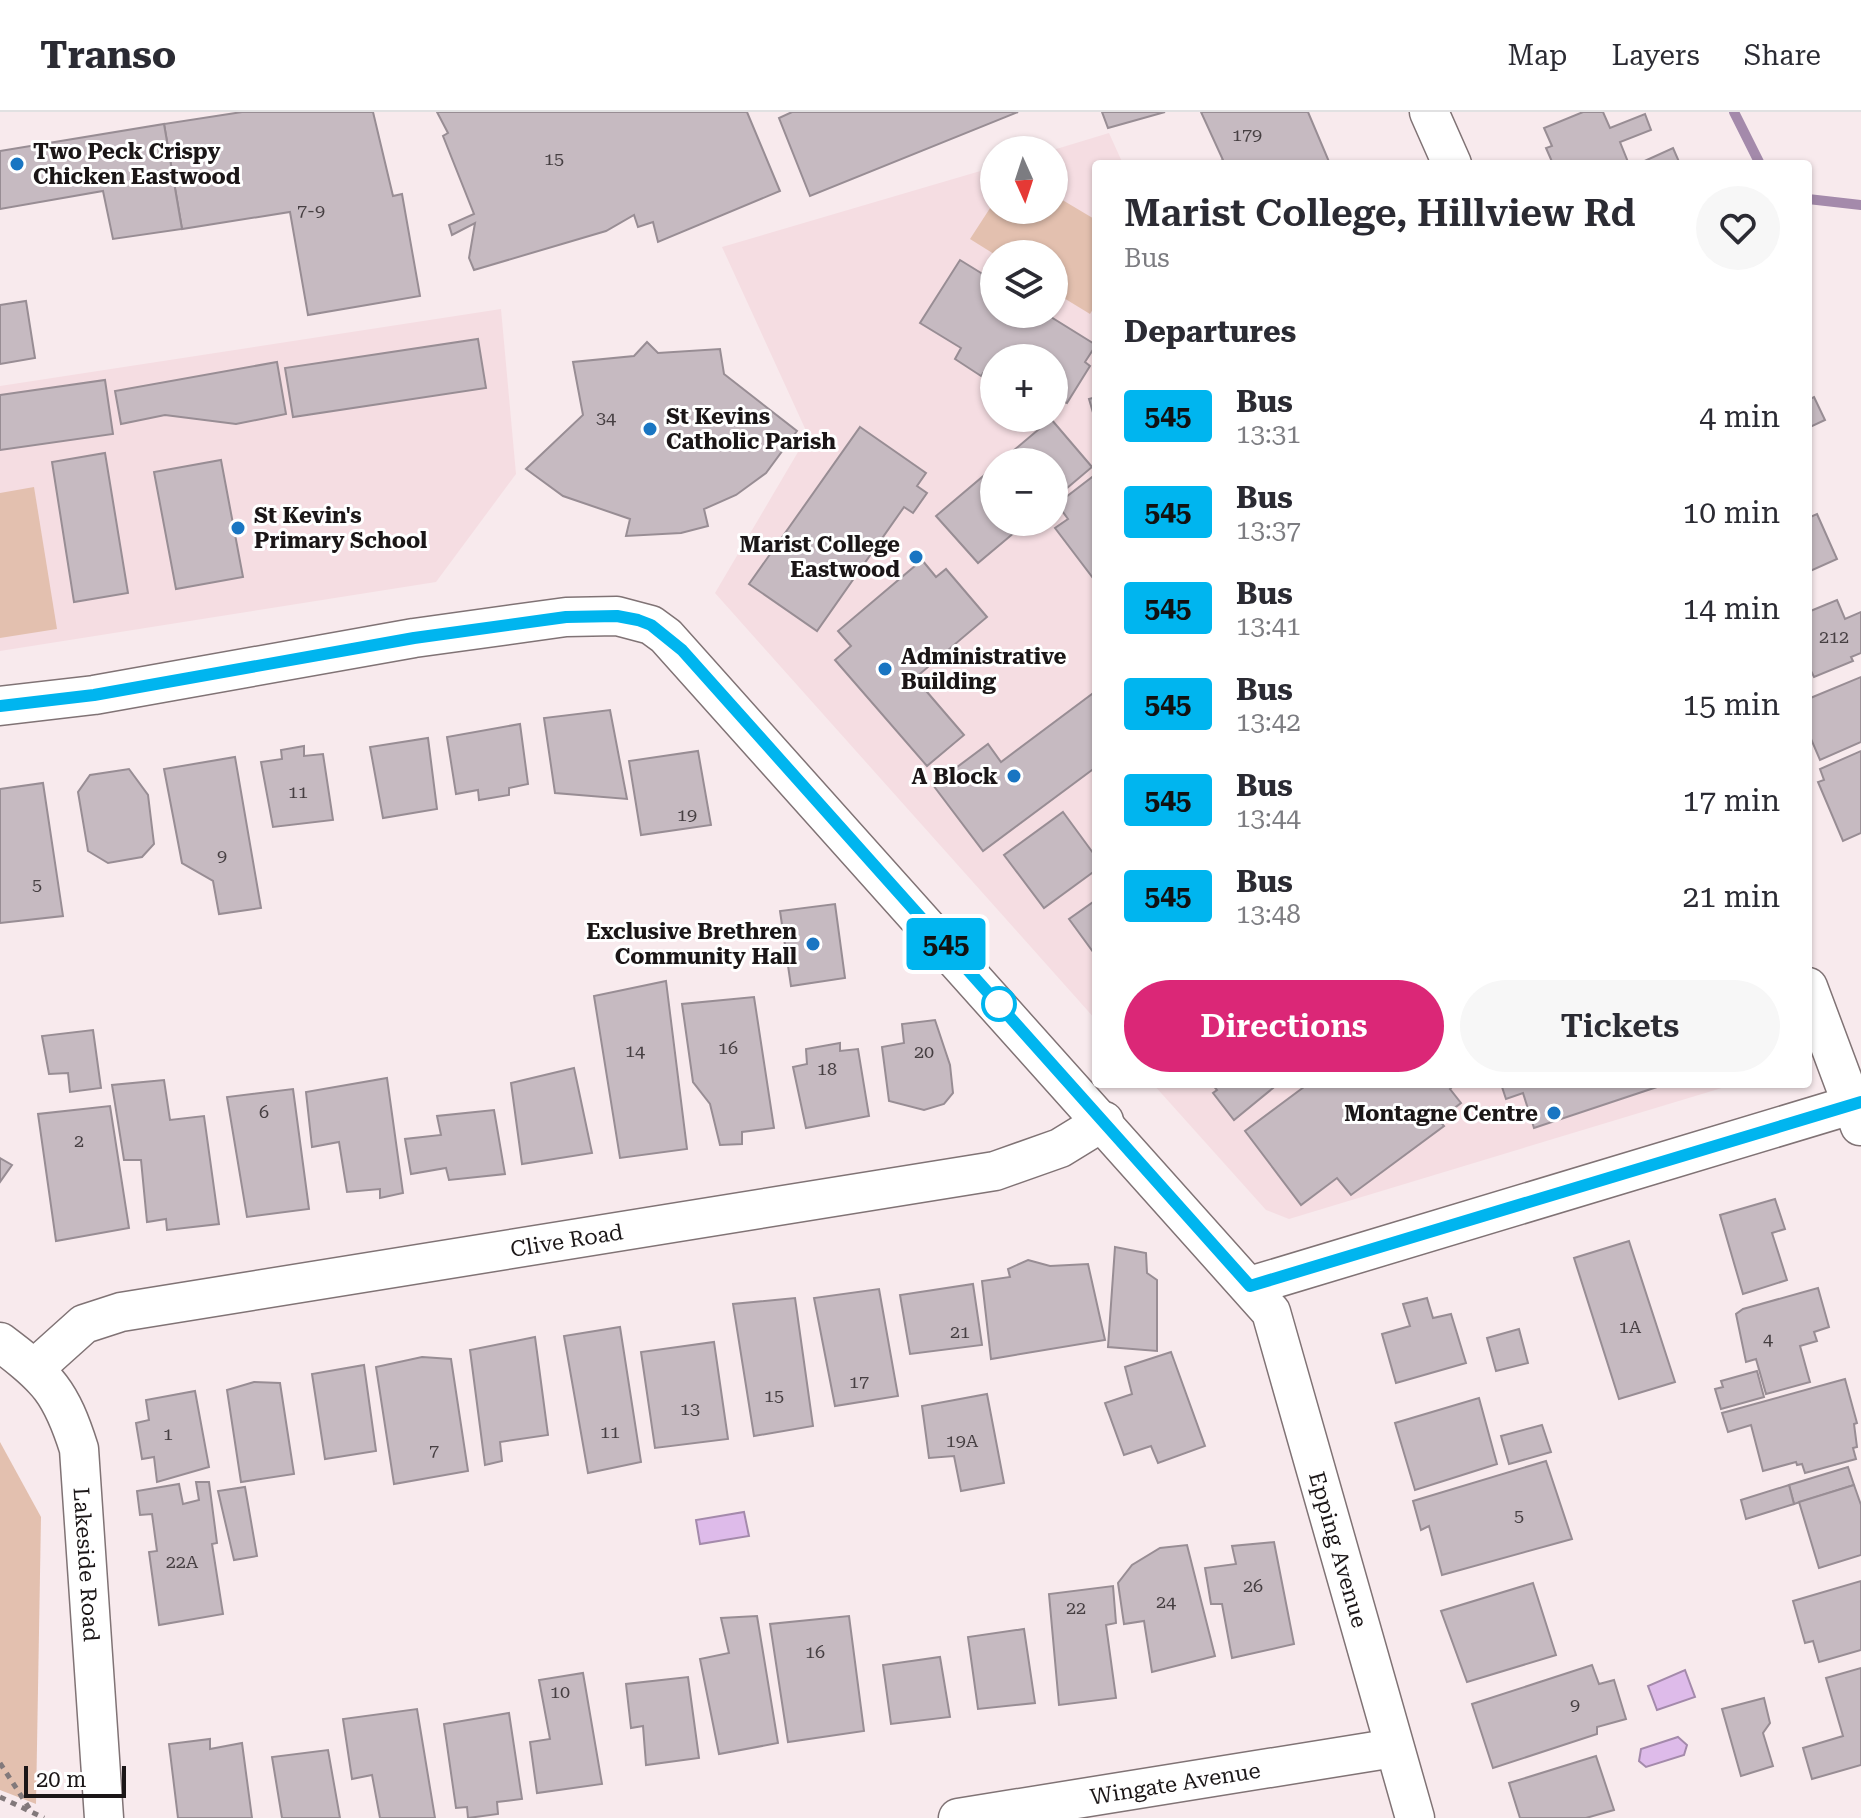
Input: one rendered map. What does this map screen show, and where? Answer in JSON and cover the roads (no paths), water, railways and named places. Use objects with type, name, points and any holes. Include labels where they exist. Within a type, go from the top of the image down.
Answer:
[{"type":"street","points":[[1429,112],[1450,160]]},
{"type":"street","name":"Epping Avenue","points":[[0,706],[94,695],[414,638],[550,619],[596,615],[638,620],[651,625],[682,650],[1271,1312],[1309,1436],[1415,1818]]},
{"type":"street","points":[[1250,1286],[1858,1111],[1812,997]]},
{"type":"street","name":"Clive Road","points":[[35,1368],[84,1324],[121,1312],[995,1171],[1030,1162],[1104,1121]]},
{"type":"street","name":"Lakeside Road","points":[[0,1342],[35,1368],[65,1406],[79,1449],[104,1818]]},
{"type":"street","name":"Wingate Avenue","points":[[958,1818],[1394,1748]]},
{"type":"waterway","points":[[1734,112],[1758,160]]},
{"type":"waterway","points":[[1812,199],[1861,205]]},
{"type":"place","name":"Two Peck Crispy Chicken Eastwood","points":[[17,164]]},
{"type":"place","name":"St Kevins Catholic Parish","points":[[650,429]]},
{"type":"place","name":"St Kevin's Primary School","points":[[238,528]]},
{"type":"place","name":"Marist College Eastwood","points":[[916,557]]},
{"type":"place","name":"Administrative Building","points":[[885,669]]},
{"type":"place","name":"A Block","points":[[1014,776]]},
{"type":"place","name":"Exclusive Brethren Community Hall","points":[[813,944]]},
{"type":"place","name":"Montagne Centre","points":[[1554,1113]]}]
